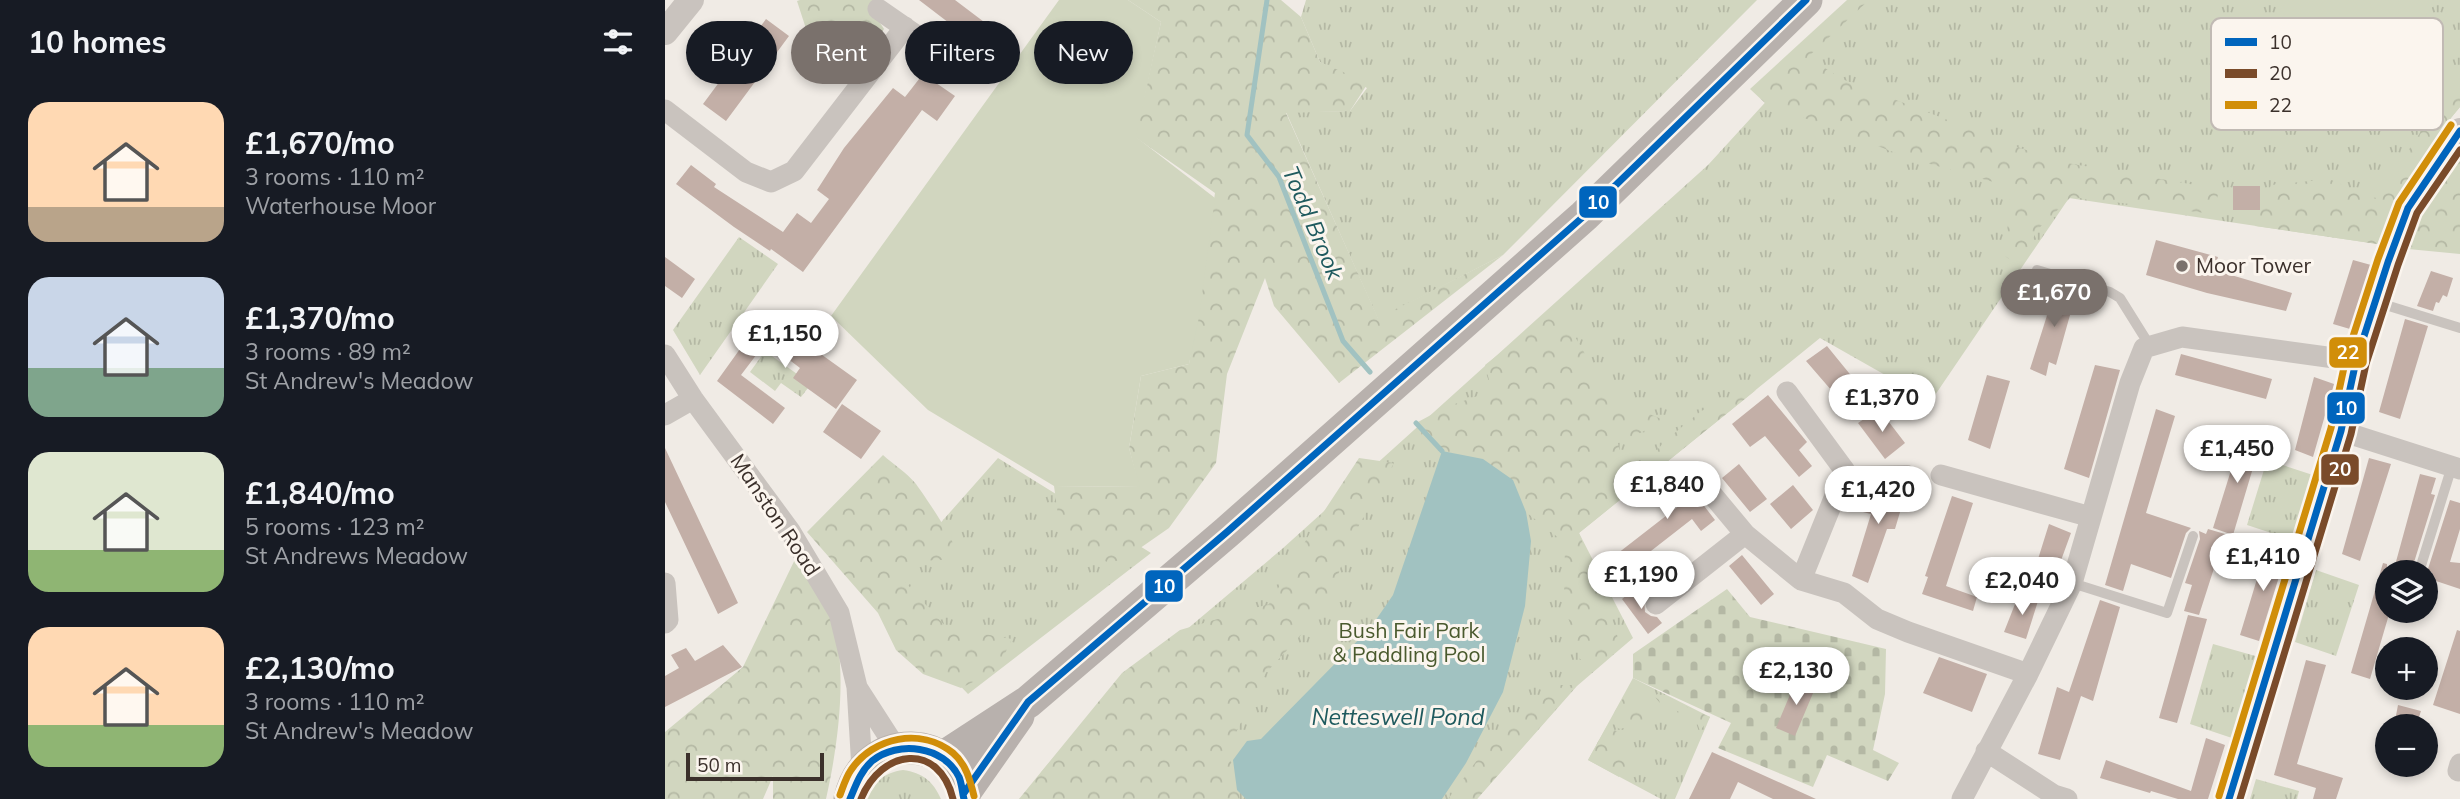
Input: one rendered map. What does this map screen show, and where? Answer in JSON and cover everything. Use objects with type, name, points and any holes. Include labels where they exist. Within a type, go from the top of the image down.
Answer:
[{"type":"main road","points":[[942,758],[1028,702],[1227,533],[1584,216],[1806,0]]},
{"type":"main road","points":[[964,796],[1028,702]]},
{"type":"main road","points":[[856,784],[877,756],[896,748],[912,747],[942,758],[960,780],[964,796]]},
{"type":"street","points":[[665,33],[691,0]]},
{"type":"street","points":[[665,110],[746,172],[771,183],[794,171],[905,27],[878,9]]},
{"type":"street","points":[[2228,799],[2341,431],[2355,361],[2375,302],[2408,208],[2460,131]]},
{"type":"street","points":[[1962,799],[2073,583],[2130,383],[2144,348],[2182,337],[2355,361]]},
{"type":"street","name":"Manston Road","points":[[665,355],[693,399],[790,531],[839,613],[857,687],[856,784]]},
{"type":"street","points":[[1787,391],[1845,471],[1801,580]]},
{"type":"street","points":[[665,415],[693,399]]},
{"type":"street","points":[[2341,431],[2456,467]]},
{"type":"street","points":[[1695,474],[1745,534],[1801,580],[1844,593],[1878,619],[1908,632],[2028,674]]},
{"type":"street","points":[[1941,475],[2091,517]]},
{"type":"street","points":[[1656,604],[1745,534]]},
{"type":"street","points":[[665,583],[669,620],[665,624]]},
{"type":"street","name":"Manston Road","points":[[857,687],[896,748]]},
{"type":"street","points":[[1986,751],[2054,795],[2067,799]]},
{"type":"lane","points":[[2037,270],[2110,292],[2120,298],[2150,346]]},
{"type":"lane","points":[[2375,302],[2460,328]]},
{"type":"lane","points":[[2423,560],[2456,467]]},
{"type":"lane","points":[[1845,471],[1907,470]]},
{"type":"lane","points":[[2073,583],[2167,613],[2193,536]]},
{"type":"green space","points":[[876,0],[871,9],[879,21],[803,21],[797,1]]},
{"type":"green space","points":[[1059,0],[1128,0],[1161,22],[1136,137],[1215,198],[1199,317],[1189,364],[1141,376],[1129,448],[1140,487],[1054,486],[928,410],[831,316],[998,84],[1020,84],[1020,54],[1034,35],[1034,84],[1133,84],[1133,21],[1044,21]]},
{"type":"green space","points":[[1128,0],[1281,0],[1301,17],[1320,62],[1368,83],[1350,111],[1286,113],[1378,318],[1503,255],[1339,383],[1274,306],[1265,278],[1227,374],[1216,463],[1169,528],[1123,560],[1107,562],[1079,548],[1058,515],[1054,486],[1139,487],[1129,448],[1141,376],[1189,364],[1215,193],[1135,137],[1161,22]]},
{"type":"green space","points":[[1306,0],[1757,0],[1503,255],[1378,319],[1286,112],[1350,111],[1367,88],[1320,62],[1301,17]]},
{"type":"green space","points":[[1847,0],[1869,0],[1808,57],[1842,79],[2061,162],[2219,189],[2214,214],[2071,197],[2037,230],[2020,267],[2005,256],[2011,187],[1909,158],[1765,103],[1750,89]]},
{"type":"green space","name":"Bush Fair Park & Paddling Pool","points":[[1859,0],[2460,0],[2460,107],[2443,130],[2443,18],[2211,18],[2211,130],[2443,130],[2415,172],[2384,245],[2069,198],[1931,401],[1820,338],[1579,533],[1633,638],[1577,686],[1477,799],[1022,799],[1042,771],[1103,700],[1282,549],[1708,165]]},
{"type":"green space","points":[[2267,0],[2438,0],[2424,18],[2289,18]]},
{"type":"green space","points":[[2460,73],[2460,107],[2443,130],[2443,98]]},
{"type":"green space","points":[[2422,130],[2443,130],[2415,172],[2384,245],[2255,226],[2271,185],[2329,179],[2376,199]]},
{"type":"green space","points":[[2460,152],[2460,254],[2408,249],[2421,210]]},
{"type":"green space","points":[[739,237],[778,264],[700,375],[673,330]]},
{"type":"green space","points":[[1558,307],[1601,388],[1633,407],[1666,421],[1618,443],[1621,457],[1643,466],[1665,441],[1701,411],[1756,390],[1579,533],[1620,643],[1595,669],[1580,659],[1564,603],[1565,543],[1526,512],[1503,474],[1442,451],[1429,449],[1416,423],[1446,407],[1492,391],[1485,365]]},
{"type":"green space","points":[[765,351],[811,384],[801,397],[781,383],[775,391],[750,372]]},
{"type":"green space","points":[[883,455],[916,484],[934,510],[960,559],[918,561],[898,574],[946,627],[1012,639],[997,670],[961,688],[923,674],[896,650],[878,613],[807,532]]},
{"type":"green space","points":[[998,458],[1151,553],[968,694],[854,575],[913,554]]},
{"type":"green space","points":[[1359,458],[1394,463],[1349,543],[1327,607],[1264,675],[1228,749],[1240,799],[1019,799],[1122,673],[1180,630],[1269,604],[1313,528]]},
{"type":"green space","points":[[2267,460],[2319,477],[2299,542],[2247,525]]},
{"type":"green space","points":[[799,551],[830,605],[840,658],[838,730],[826,799],[773,799],[773,776],[763,799],[665,799],[665,732],[743,667]]},
{"type":"green space","points":[[2316,570],[2359,585],[2336,656],[2295,642]]},
{"type":"green space","points":[[1727,589],[1750,617],[1886,649],[1885,694],[1873,750],[1899,763],[1888,781],[1827,755],[1813,787],[1718,748],[1731,723],[1633,678],[1633,654]]},
{"type":"green space","points":[[2213,644],[2259,657],[2235,739],[2190,724]]},
{"type":"green space","points":[[1633,678],[1710,717],[1675,799],[1661,799],[1588,760]]},
{"type":"green space","points":[[1554,685],[1577,685],[1477,799],[1448,799],[1493,739]]},
{"type":"green space","points":[[1630,688],[1643,691],[1649,716],[1619,729],[1612,722],[1615,711]]},
{"type":"green space","points":[[1657,694],[1710,717],[1700,731],[1696,720],[1660,703],[1655,697]]},
{"type":"green space","points":[[1607,726],[1618,732],[1629,761],[1619,777],[1588,760]]},
{"type":"green space","points":[[903,770],[927,779],[941,799],[866,799],[880,779]]},
{"type":"green space","points":[[2256,779],[2299,791],[2297,799],[2250,799]]},
{"type":"water","name":"Netteswell Pond","points":[[1442,451],[1483,459],[1513,480],[1526,512],[1531,541],[1525,606],[1503,692],[1466,763],[1442,799],[1246,799],[1237,790],[1233,760],[1247,741],[1261,739],[1371,627],[1393,595]]},
{"type":"building","points":[[919,0],[955,0],[983,21],[946,21]]},
{"type":"building","points":[[777,27],[789,36],[777,52]]},
{"type":"building","points":[[718,84],[753,84],[726,121],[703,104]]},
{"type":"building","points":[[915,84],[938,84],[955,96],[937,121],[922,110],[803,272],[734,227],[676,184],[691,165],[716,184],[714,187],[783,232],[797,213],[811,223],[829,199],[817,190],[844,148],[893,88],[905,97]]},
{"type":"building","points":[[2233,186],[2260,186],[2260,210],[2233,210]]},
{"type":"building","points":[[2156,240],[2218,257],[2214,270],[2292,293],[2286,311],[2207,293],[2146,275]]},
{"type":"building","points":[[665,257],[695,279],[682,298],[665,286]]},
{"type":"building","points":[[2353,260],[2371,265],[2350,329],[2333,324]]},
{"type":"building","points":[[2431,271],[2453,278],[2447,297],[2443,295],[2439,303],[2436,302],[2433,311],[2417,306]]},
{"type":"building","points":[[2057,284],[2077,290],[2056,365],[2049,362],[2046,376],[2030,369]]},
{"type":"building","points":[[765,314],[857,380],[836,409],[793,378],[800,368],[766,342],[741,375],[785,408],[773,424],[717,381]]},
{"type":"building","points":[[2405,319],[2428,326],[2400,419],[2379,412]]},
{"type":"building","points":[[1827,346],[1862,389],[1845,406],[1806,361]]},
{"type":"building","points":[[2181,354],[2272,379],[2266,399],[2175,375]]},
{"type":"building","points":[[2095,365],[2120,370],[2089,478],[2064,469]]},
{"type":"building","points":[[1987,375],[2010,381],[1990,449],[1968,440]]},
{"type":"building","points":[[2314,377],[2334,384],[2313,457],[2295,450]]},
{"type":"building","points":[[1768,395],[1807,442],[1799,450],[1812,466],[1799,477],[1765,436],[1750,447],[1732,424]]},
{"type":"building","points":[[842,404],[881,431],[861,459],[823,432]]},
{"type":"building","points":[[1879,409],[1905,443],[1885,459],[1858,423]]},
{"type":"building","points":[[2156,409],[2175,416],[2146,513],[2191,528],[2186,533],[2171,578],[2131,564],[2123,591],[2105,585]]},
{"type":"building","points":[[2242,435],[2261,441],[2233,535],[2213,528]]},
{"type":"building","points":[[665,448],[738,603],[718,614],[665,502]]},
{"type":"building","points":[[2369,458],[2391,464],[2360,561],[2342,554]]},
{"type":"building","points":[[1739,464],[1767,499],[1750,512],[1722,478]]},
{"type":"building","points":[[1674,467],[1715,520],[1701,531],[1692,519],[1624,572],[1613,557],[1680,505],[1660,478]]},
{"type":"building","points":[[2420,474],[2436,478],[2431,494],[2435,495],[2415,560],[2396,560]]},
{"type":"building","points":[[1878,480],[1906,492],[1895,529],[1887,529],[1868,583],[1852,576],[1871,514],[1863,512],[1867,493],[1874,495]]},
{"type":"building","points":[[1793,485],[1813,510],[1791,529],[1770,504]]},
{"type":"building","points":[[1952,496],[1973,503],[1946,586],[1977,597],[1973,611],[1922,594],[1928,577],[1925,576]]},
{"type":"building","points":[[2450,500],[2460,503],[2460,529],[2450,562],[2460,563],[2460,589],[2438,582],[2438,560],[2431,560]]},
{"type":"building","points":[[2049,524],[2071,533],[2048,596],[2028,591]]},
{"type":"building","points":[[2208,529],[2225,534],[2199,615],[2184,611],[2192,585],[2185,583],[2200,539],[2199,531],[2206,534]]},
{"type":"building","points":[[2267,546],[2287,551],[2259,641],[2240,635]]},
{"type":"building","points":[[1742,555],[1774,594],[1761,605],[1729,566]]},
{"type":"building","points":[[1636,588],[1644,599],[1645,612],[1657,617],[1662,623],[1648,634],[1622,599]]},
{"type":"building","points":[[2375,590],[2375,623],[2386,623],[2382,637],[2375,637],[2375,662],[2370,679],[2351,673]]},
{"type":"building","points":[[2019,594],[2038,601],[2026,639],[2004,632]]},
{"type":"building","points":[[2100,600],[2120,607],[2093,701],[2081,696],[2060,760],[2038,754],[2057,687],[2069,692]]},
{"type":"building","points":[[2188,615],[2207,619],[2177,723],[2159,718]]},
{"type":"building","points":[[2457,630],[2460,631],[2460,714],[2433,705],[2435,700],[2438,700],[2438,689]]},
{"type":"building","points":[[723,645],[742,667],[665,707],[665,676],[679,668],[671,655],[686,648],[695,661]]},
{"type":"building","points":[[1939,657],[1987,674],[1972,712],[1923,693]]},
{"type":"building","points":[[2306,660],[2326,665],[2297,764],[2343,778],[2336,799],[2313,799],[2316,788],[2274,775]]},
{"type":"building","points":[[1797,678],[1816,686],[1795,736],[1776,728]]},
{"type":"building","points":[[2398,705],[2421,711],[2420,714],[2396,714]]},
{"type":"building","points":[[2206,738],[2225,745],[2208,799],[2178,799],[2100,778],[2106,760],[2191,791]]},
{"type":"building","points":[[1712,752],[1816,799],[1773,799],[1738,782],[1730,799],[1689,799]]},
{"type":"waterway","name":"Todd Brook","points":[[1267,0],[1247,135],[1279,177],[1343,341],[1370,372]]},
{"type":"waterway","name":"Todd Brook","points":[[1416,423],[1442,451]]},
{"type":"transit line","name":"10","points":[[964,793],[1028,702],[1227,532],[1584,216],[1806,0]]},
{"type":"transit line","name":"22","points":[[2219,796],[2331,428],[2346,358],[2378,259],[2399,203],[2451,125]]},
{"type":"transit line","name":"10","points":[[2229,799],[2341,431],[2356,361],[2388,262],[2408,208],[2460,131]]},
{"type":"transit line","name":"20","points":[[2240,799],[2351,434],[2366,364],[2398,265],[2417,213],[2460,150]]},
{"type":"transit line","name":"22","points":[[840,795],[846,779],[860,759],[885,743],[912,738],[927,740],[953,753],[964,767],[974,796]]},
{"type":"transit line","name":"10","points":[[850,799],[861,774],[872,761],[894,750],[907,749],[920,750],[943,758],[959,777],[964,799]]},
{"type":"transit line","name":"20","points":[[861,799],[870,782],[882,770],[909,758],[923,760],[936,768],[946,780],[953,799]]},
{"type":"place","name":"Moor Tower","points":[[2182,266]]}]
